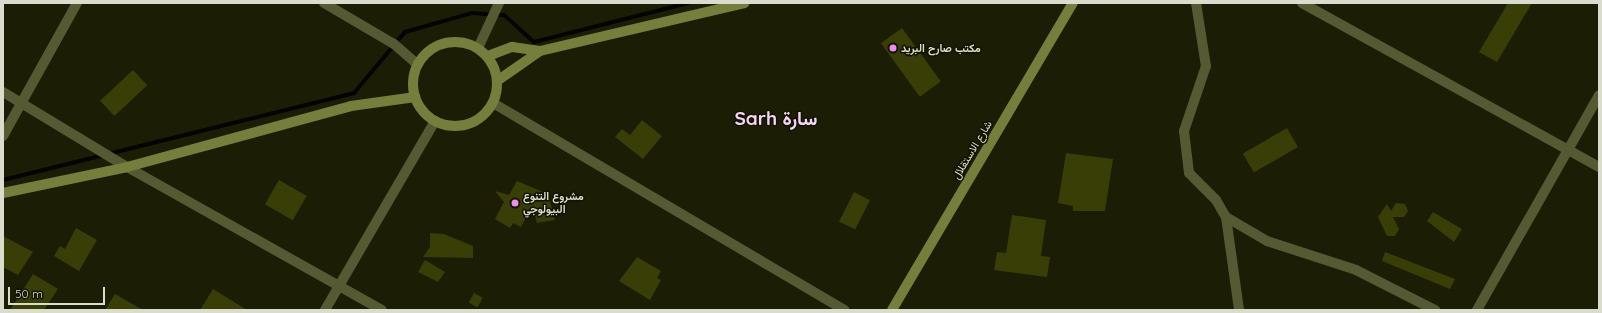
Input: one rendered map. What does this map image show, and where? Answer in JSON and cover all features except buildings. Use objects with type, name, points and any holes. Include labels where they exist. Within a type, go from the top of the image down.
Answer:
[{"type":"street","points":[[3,136],[77,3]]},
{"type":"street","points":[[324,3],[394,44],[417,64]]},
{"type":"street","points":[[478,48],[499,3]]},
{"type":"street","points":[[488,56],[512,47],[540,51],[744,3]]},
{"type":"street","name":"شارع الاستقلال","points":[[892,310],[1073,3]]},
{"type":"street","points":[[1196,3],[1206,66],[1184,132],[1189,173],[1216,200],[1226,217],[1239,310]]},
{"type":"street","points":[[1302,3],[1569,149],[1599,167]]},
{"type":"street","points":[[452,41],[478,48],[488,56],[497,81],[493,103],[474,121],[448,125],[435,121],[414,97],[413,75],[417,64],[438,45],[452,41]]},
{"type":"street","points":[[497,81],[540,51]]},
{"type":"street","points":[[3,92],[22,102],[127,167],[341,284],[382,310]]},
{"type":"street","points":[[1477,310],[1599,95]]},
{"type":"street","points":[[3,193],[127,167],[351,106],[414,97]]},
{"type":"street","points":[[493,103],[845,310]]},
{"type":"street","points":[[325,310],[435,121]]},
{"type":"street","points":[[1226,217],[1267,241],[1356,270],[1435,310]]},
{"type":"waterway","points":[[3,180],[354,93],[405,32],[472,13],[504,15],[534,42],[688,3]]},
{"type":"place","name":"مكتب صارح البريد","points":[[893,48]]},
{"type":"place","name":"مشروع التنوع البيولوجي","points":[[515,203]]},
{"type":"district","name":"Sarh سارة","points":[[776,119]]}]
